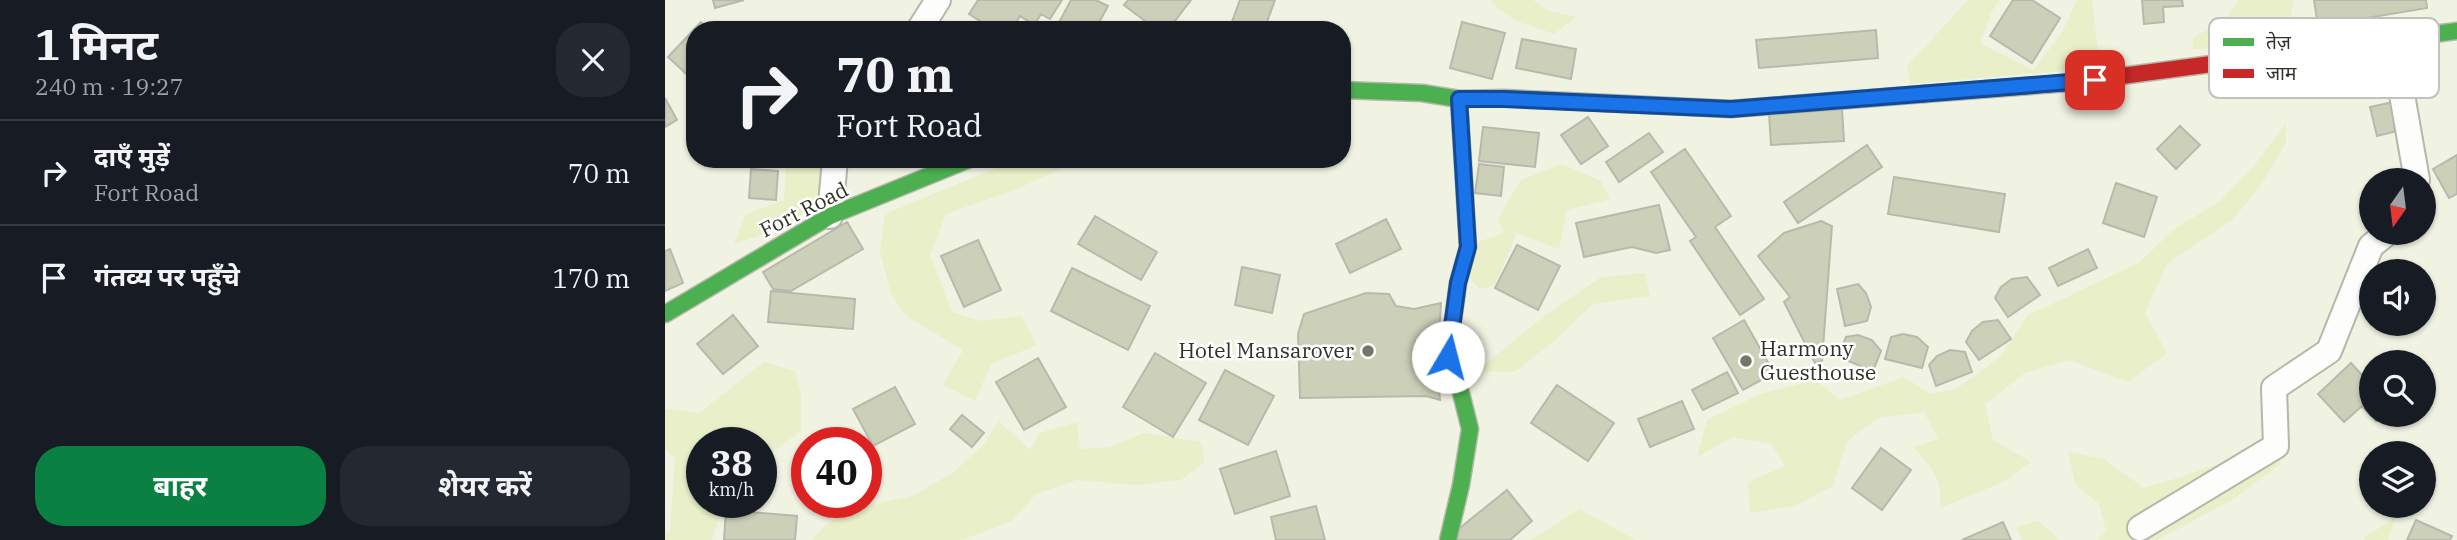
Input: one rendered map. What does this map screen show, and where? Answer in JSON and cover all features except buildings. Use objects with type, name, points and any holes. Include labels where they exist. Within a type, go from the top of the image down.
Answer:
[{"type":"street","points":[[925,21],[938,0]]},
{"type":"street","points":[[2439,33],[2457,31]]},
{"type":"street","points":[[1351,90],[1422,93],[1459,99],[1731,109],[2069,83],[2209,64]]},
{"type":"street","points":[[2403,98],[2415,168]]},
{"type":"street","points":[[1448,540],[1461,485],[1469,429],[1461,393],[1448,357],[1458,283],[1468,247],[1459,99]]},
{"type":"street","points":[[830,216],[834,168]]},
{"type":"street","name":"Fort Road","points":[[665,314],[830,216],[948,168]]},
{"type":"street","points":[[2140,528],[2276,446],[2274,388],[2329,351],[2372,245]]},
{"type":"green space","points":[[1533,0],[1549,11],[1577,17],[1554,34],[1516,21],[1490,2]]},
{"type":"green space","points":[[1968,0],[2000,0],[1992,11],[1980,43],[2033,70],[2061,34],[2077,0],[2092,0],[2100,68],[1910,84],[1907,66]]},
{"type":"green space","points":[[2239,0],[2294,0],[2290,18],[2226,18]]},
{"type":"green space","points":[[2209,29],[2209,48],[2193,49],[2193,37]]},
{"type":"green space","points":[[2286,123],[2286,143],[2259,188],[2233,219],[2167,264],[2145,313],[2167,353],[2128,382],[2069,360],[2025,373],[1985,404],[1993,440],[2031,462],[2003,482],[1940,508],[1935,474],[1913,447],[1938,439],[1924,412],[1878,418],[1847,441],[1833,486],[1795,506],[1750,513],[1748,482],[1785,466],[1771,444],[1733,437],[1697,457],[1707,420],[1760,394],[1815,380],[1840,400],[1904,377],[1931,394],[1956,389],[2001,356],[2027,316],[2140,262],[2173,230],[2220,201],[2253,167]]},
{"type":"green space","points":[[1562,164],[1601,181],[1610,199],[1567,210],[1559,249],[1517,233],[1495,285],[1480,289],[1469,278],[1478,242],[1504,233],[1498,218],[1521,180]]},
{"type":"green space","points":[[786,168],[830,168],[823,198],[783,228],[734,244],[746,214],[784,200]]},
{"type":"green space","points":[[996,168],[1063,168],[1012,191],[946,214],[930,255],[952,312],[980,321],[1021,316],[1037,345],[991,364],[975,401],[943,385],[963,350],[906,316],[891,294],[880,252],[885,214]]},
{"type":"green space","points":[[1645,273],[1650,296],[1593,304],[1554,341],[1515,372],[1477,371],[1544,316],[1601,277]]},
{"type":"green space","points":[[764,362],[795,371],[801,395],[801,427],[791,427],[791,438],[777,448],[777,427],[686,427],[686,518],[718,518],[712,540],[665,540],[665,533],[670,532],[675,458],[665,449],[665,409],[699,413]]},
{"type":"green space","points":[[999,421],[1030,450],[1039,433],[1077,422],[1080,449],[1110,447],[1144,433],[1201,442],[1205,462],[1181,480],[1136,485],[1077,480],[1036,494],[1011,522],[961,540],[811,540],[826,525],[838,518],[882,518],[882,503],[915,495],[955,471],[983,445]]},
{"type":"green space","points":[[2272,444],[2281,464],[2232,500],[2157,540],[2097,540],[2106,531],[2099,504],[2076,486],[2068,452],[2104,459],[2144,488]]},
{"type":"green space","points":[[1579,509],[1636,540],[1531,540]]},
{"type":"green space","points":[[2396,518],[2388,540],[2364,540]]},
{"type":"green space","points":[[2039,521],[2060,540],[2022,540],[2016,527]]},
{"type":"traffic: fast","points":[[2439,33],[2457,31]]},
{"type":"traffic: fast","points":[[1351,90],[1422,93],[1459,99],[1504,98],[1731,109],[1924,94]]},
{"type":"traffic: fast","points":[[1448,540],[1470,429],[1448,357],[1458,283],[1468,247],[1459,99]]},
{"type":"traffic: fast","points":[[665,314],[830,216],[948,168]]},
{"type":"traffic: jam","points":[[1924,94],[2069,83],[2209,64]]},
{"type":"place","name":"Hotel Mansarover","points":[[1368,351]]},
{"type":"place","name":"Harmony Guesthouse","points":[[1746,361]]},
{"type":"route","points":[[1448,357],[1458,283],[1468,247],[1459,99],[1731,109],[2095,80]]}]
